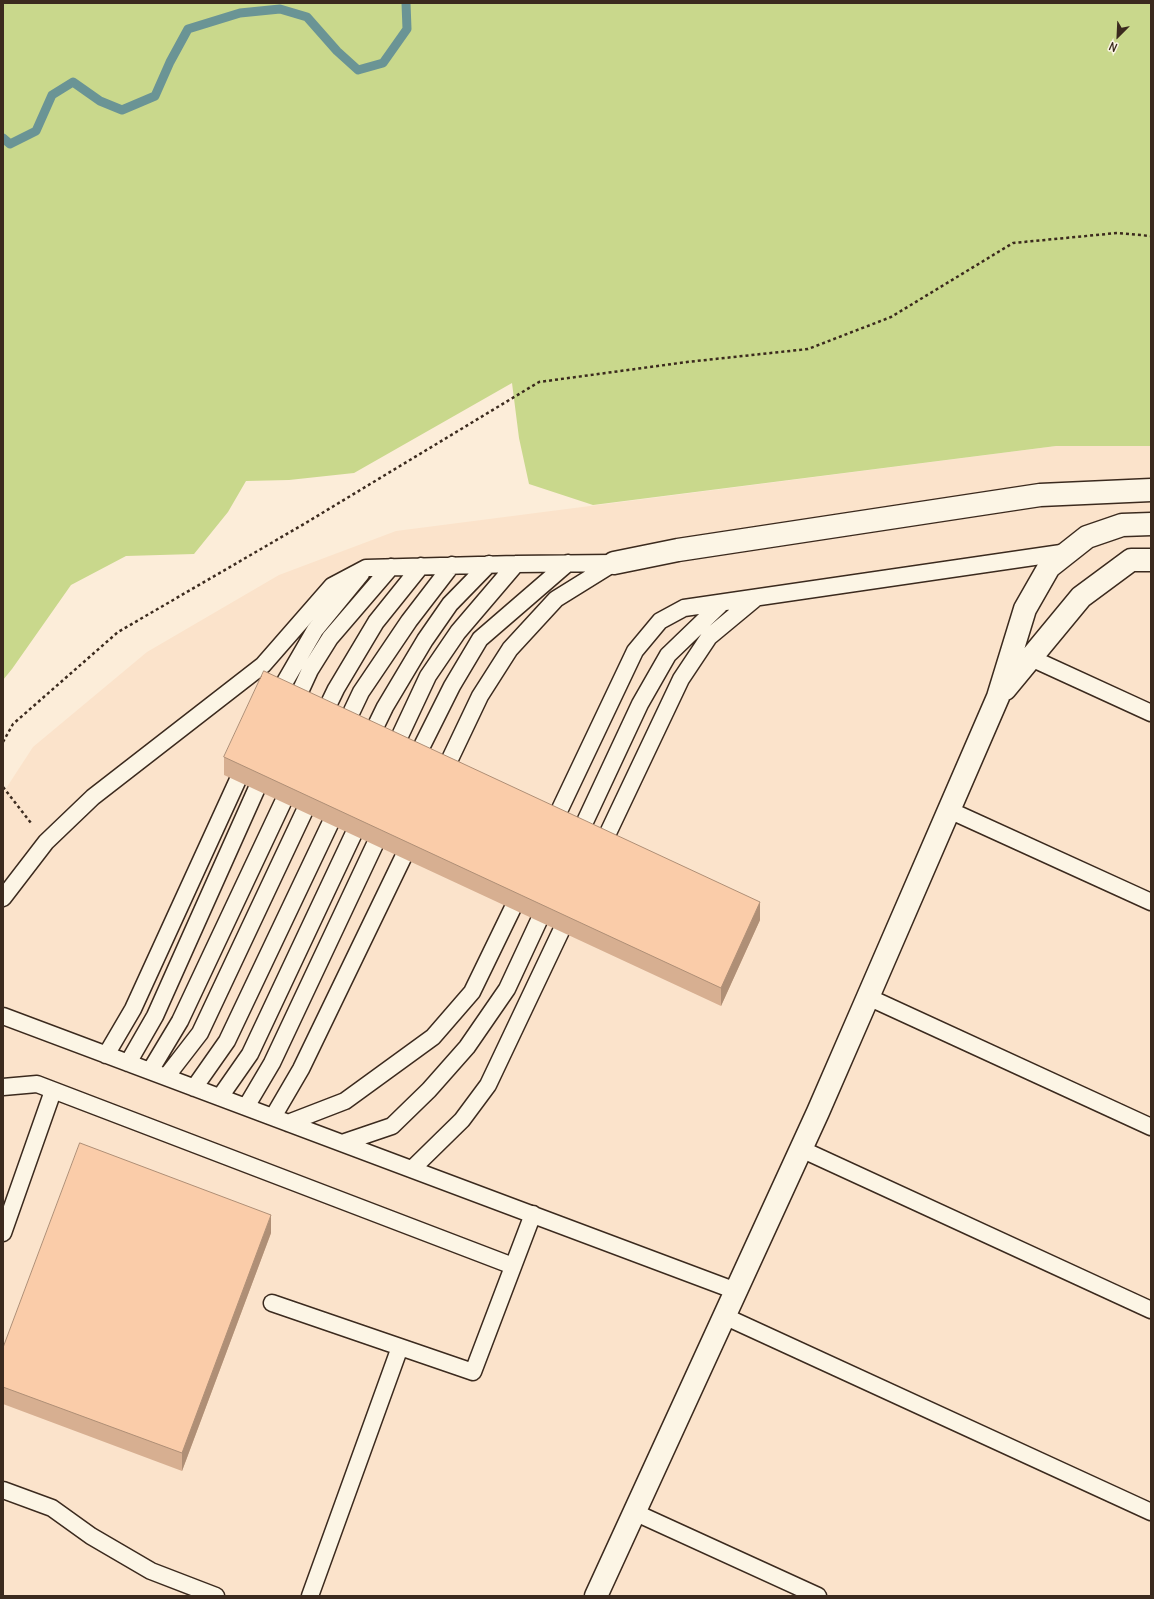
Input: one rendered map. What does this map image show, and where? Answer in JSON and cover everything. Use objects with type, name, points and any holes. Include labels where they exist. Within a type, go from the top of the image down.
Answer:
[{"type":"street","points":[[614,563],[678,550],[1040,495],[1151,490]]},
{"type":"street","points":[[596,1596],[801,1149],[868,997],[998,697],[1025,609],[1049,566],[1087,537],[1122,525],[1151,524]]},
{"type":"street","points":[[998,697],[1081,597],[1131,560],[1151,560]]},
{"type":"lane","points":[[544,843],[635,651],[660,621],[684,608],[1068,552]]},
{"type":"lane","points":[[406,777],[448,693],[480,638],[568,563]]},
{"type":"lane","points":[[3,898],[46,842],[93,797],[263,665],[332,586],[366,568],[489,564],[614,563]]},
{"type":"lane","points":[[436,789],[480,696],[510,649],[556,599],[614,563]]},
{"type":"lane","points":[[361,757],[385,707],[425,640],[450,604],[489,564]]},
{"type":"lane","points":[[384,769],[428,676],[458,632],[516,564]]},
{"type":"lane","points":[[334,749],[361,692],[409,621],[452,565]]},
{"type":"lane","points":[[316,732],[336,688],[376,622],[421,566]]},
{"type":"lane","points":[[287,720],[310,670],[330,638],[391,567]]},
{"type":"lane","points":[[270,711],[280,689],[315,630],[366,568]]},
{"type":"lane","points":[[593,864],[681,679],[710,637],[756,598]]},
{"type":"lane","points":[[570,854],[640,704],[668,655],[722,603]]},
{"type":"lane","points":[[1031,658],[1151,713]]},
{"type":"lane","points":[[106,1055],[133,1009],[253,747]]},
{"type":"lane","points":[[128,1063],[155,1016],[271,756]]},
{"type":"lane","points":[[150,1071],[180,1021],[299,768]]},
{"type":"lane","points":[[166,1077],[200,1033],[321,777]]},
{"type":"lane","points":[[194,1088],[227,1041],[344,793]]},
{"type":"lane","points":[[220,1097],[250,1054],[367,804]]},
{"type":"lane","points":[[949,810],[1151,902]]},
{"type":"lane","points":[[246,1107],[272,1063],[390,813]]},
{"type":"lane","points":[[273,1117],[301,1069],[418,825]]},
{"type":"lane","points":[[288,1123],[344,1101],[433,1037],[472,992],[526,879]]},
{"type":"lane","points":[[342,1143],[392,1126],[429,1090],[467,1048],[507,989],[553,889]]},
{"type":"lane","points":[[412,1169],[462,1120],[488,1085],[576,900]]},
{"type":"lane","points":[[868,997],[1151,1127]]},
{"type":"lane","points":[[3,1016],[736,1291]]},
{"type":"lane","points":[[3,1088],[37,1084],[513,1266]]},
{"type":"lane","points":[[3,1233],[53,1090]]},
{"type":"lane","points":[[801,1149],[1151,1310]]},
{"type":"lane","points":[[272,1303],[473,1372],[532,1214]]},
{"type":"lane","points":[[724,1316],[1151,1512]]},
{"type":"lane","points":[[310,1596],[400,1347]]},
{"type":"lane","points":[[3,1490],[52,1508],[91,1536],[151,1571],[216,1596]]},
{"type":"lane","points":[[634,1512],[818,1596]]},
{"type":"path","points":[[3,742],[13,724],[118,632],[304,524],[539,382],[687,362],[808,349],[891,317],[1013,243],[1117,234],[1151,236]]},
{"type":"path","points":[[3,787],[46,842]]},
{"type":"shaded area","points":[[1056,446],[1151,446],[1151,1596],[3,1596],[3,793],[33,747],[147,652],[279,575],[396,531]]},
{"type":"green space","points":[[3,3],[1151,3],[1151,446],[1056,446],[593,505],[529,484],[519,438],[512,383],[354,473],[289,480],[246,481],[228,512],[194,554],[126,556],[71,585],[3,680]]},
{"type":"building","points":[[264,671],[760,902],[721,988],[224,757]]},
{"type":"building","points":[[80,1143],[271,1215],[182,1453],[3,1387],[3,1348]]},
{"type":"waterway","points":[[3,138],[10,144],[36,131],[52,95],[73,82],[100,101],[122,110],[155,96],[170,62],[188,29],[240,13],[280,9],[307,17],[337,51],[358,70],[383,63],[407,29],[406,3]]}]
